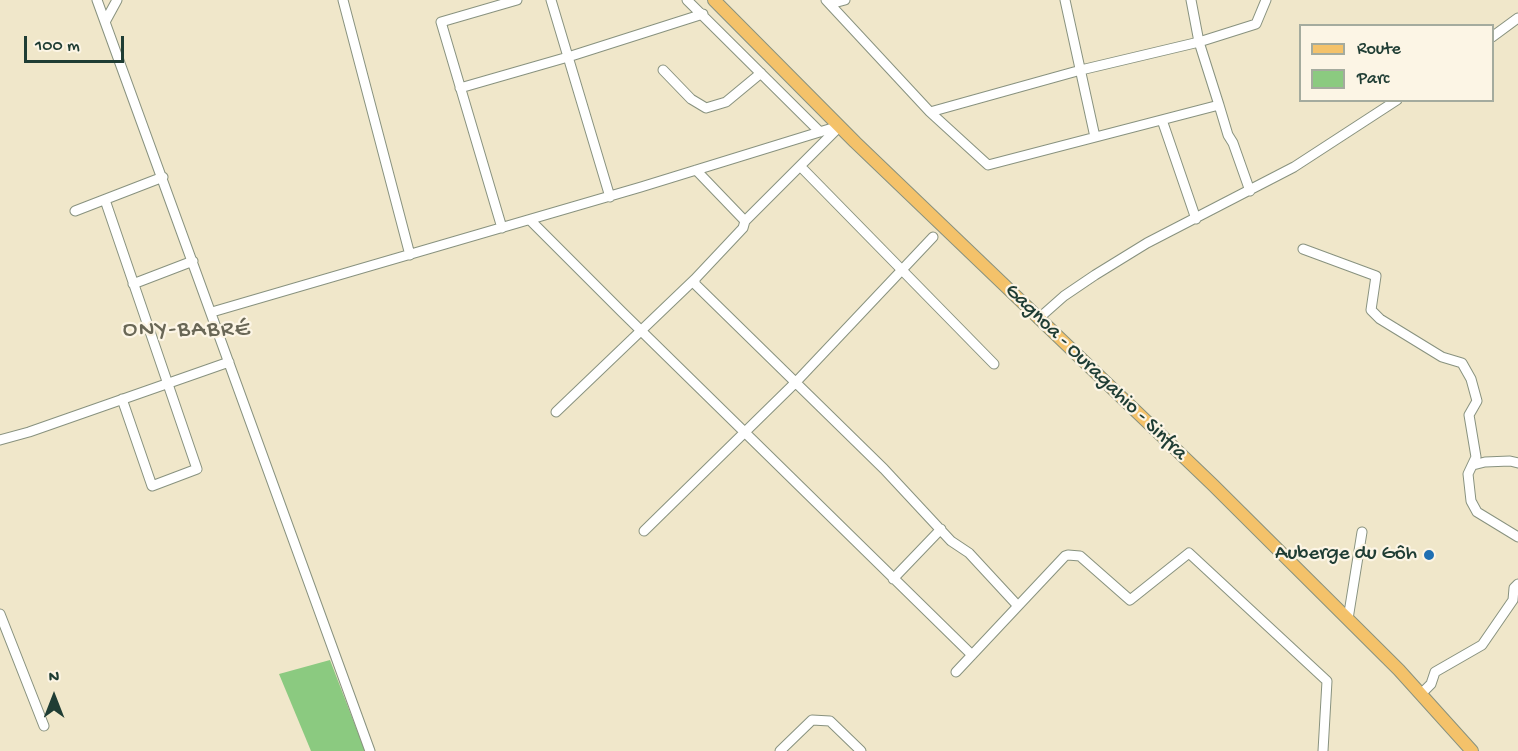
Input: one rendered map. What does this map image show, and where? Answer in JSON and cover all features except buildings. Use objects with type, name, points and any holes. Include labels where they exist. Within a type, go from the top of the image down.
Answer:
[{"type":"main road","name":"Gagnoa - Ouragahio - Sinfra","points":[[714,0],[839,126],[1213,485],[1421,693],[1472,751]]},
{"type":"street","points":[[97,0],[370,751]]},
{"type":"street","points":[[105,22],[117,0]]},
{"type":"street","points":[[343,0],[410,255]]},
{"type":"street","points":[[502,228],[441,22],[517,0]]},
{"type":"street","points":[[551,0],[610,196]]},
{"type":"street","points":[[687,0],[820,132]]},
{"type":"street","points":[[828,2],[845,0]]},
{"type":"street","points":[[1065,0],[1095,137]]},
{"type":"street","points":[[1191,0],[1199,42],[1228,135],[1250,191]]},
{"type":"street","points":[[930,112],[1080,70],[1199,42],[1256,24],[1266,0]]},
{"type":"street","points":[[828,2],[930,112],[988,165],[1219,105]]},
{"type":"street","points":[[460,88],[568,57],[703,14]]},
{"type":"street","points":[[1494,36],[1518,18]]},
{"type":"street","points":[[663,70],[691,99],[706,108],[726,102],[762,74]]},
{"type":"street","points":[[1038,319],[1064,296],[1095,274],[1147,243],[1294,167],[1394,102]]},
{"type":"street","points":[[1162,120],[1196,219]]},
{"type":"street","points":[[212,312],[530,220],[839,126]]},
{"type":"street","points":[[556,412],[695,279],[742,228],[745,221],[839,126]]},
{"type":"street","points":[[800,166],[994,364]]},
{"type":"street","points":[[696,170],[745,221]]},
{"type":"street","points":[[75,211],[163,177]]},
{"type":"street","points":[[105,200],[197,469],[152,486],[122,399]]},
{"type":"street","points":[[530,220],[972,655]]},
{"type":"street","points":[[644,531],[796,382],[933,237]]},
{"type":"street","points":[[1303,249],[1376,276],[1371,310],[1380,319],[1442,357],[1462,363],[1471,379],[1477,401],[1469,415],[1476,457],[1468,474],[1471,501],[1477,512],[1518,537]]},
{"type":"street","points":[[133,284],[193,261]]},
{"type":"street","points":[[695,279],[695,284],[884,469],[951,541],[969,554],[1018,606]]},
{"type":"street","points":[[0,440],[229,362]]},
{"type":"street","points":[[1473,465],[1493,461],[1518,463]]},
{"type":"street","points":[[893,579],[941,529]]},
{"type":"street","points":[[1348,619],[1362,532]]},
{"type":"street","points":[[956,672],[1065,556],[1080,556],[1130,600],[1189,553],[1327,681],[1323,751]]},
{"type":"street","points":[[1421,693],[1431,684],[1435,672],[1482,645],[1513,600],[1514,588],[1518,584]]},
{"type":"street","points":[[0,614],[44,726]]},
{"type":"street","points":[[780,751],[812,720],[830,722],[861,751]]},
{"type":"green space","points":[[330,660],[365,751],[311,751],[279,674]]},
{"type":"place","name":"Auberge du Gôh","points":[[1429,555]]},
{"type":"district","name":"ONY-BABRÉ","points":[[187,331]]}]
